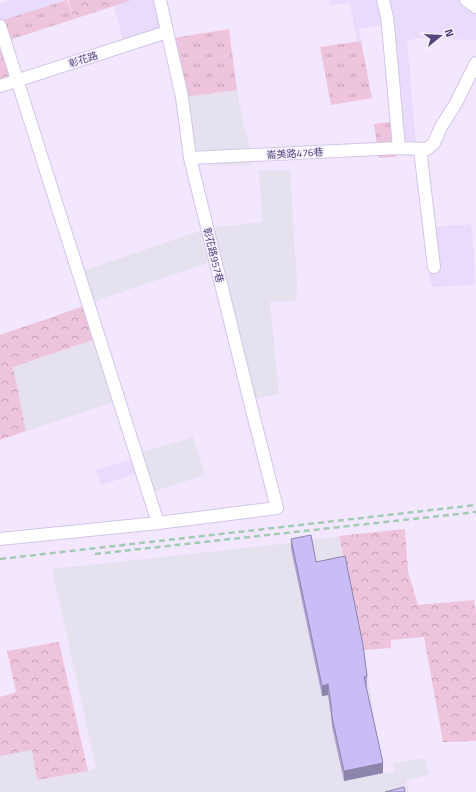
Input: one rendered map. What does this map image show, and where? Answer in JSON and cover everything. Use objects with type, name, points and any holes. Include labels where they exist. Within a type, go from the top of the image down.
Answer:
[{"type":"street","name":"彰花路957巷","points":[[158,523],[277,508],[190,158],[182,97],[160,0]]},
{"type":"street","points":[[383,0],[390,36],[399,148]]},
{"type":"street","points":[[466,0],[476,6]]},
{"type":"street","points":[[0,26],[158,523],[0,539]]},
{"type":"street","name":"彰花路","points":[[0,86],[167,32]]},
{"type":"street","points":[[434,267],[420,149],[427,149],[434,143],[441,127],[456,103],[476,63]]},
{"type":"street","name":"崙美路476巷","points":[[190,158],[399,148],[420,149]]},
{"type":"shaded area","points":[[11,0],[67,0],[0,21],[0,3]]},
{"type":"shaded area","points":[[132,0],[155,0],[162,30],[124,43],[114,6]]},
{"type":"shaded area","points":[[329,0],[476,0],[476,40],[417,38],[407,41],[417,155],[407,156],[400,154],[381,25],[359,29],[361,41],[357,41],[350,3],[330,6]]},
{"type":"shaded area","points":[[237,90],[244,127],[250,147],[252,165],[212,166],[195,162],[185,97]]},
{"type":"shaded area","points":[[417,163],[430,227],[470,224],[472,228],[474,285],[433,287],[430,283]]},
{"type":"shaded area","points":[[290,170],[297,283],[296,301],[270,302],[279,394],[250,400],[208,228],[262,222],[259,171]]},
{"type":"shaded area","points":[[200,231],[208,263],[89,303],[79,272]]},
{"type":"shaded area","points":[[95,339],[114,402],[26,431],[13,367]]},
{"type":"shaded area","points":[[193,437],[205,475],[149,493],[136,454]]},
{"type":"shaded area","points":[[133,459],[138,473],[101,485],[96,470]]},
{"type":"shaded area","points":[[339,536],[364,650],[383,774],[395,771],[393,763],[425,758],[429,774],[406,781],[409,792],[0,792],[0,756],[32,750],[37,780],[88,771],[96,768],[52,569],[281,544]]},
{"type":"green space","points":[[67,0],[74,19],[6,41],[0,21]]},
{"type":"green space","points":[[68,0],[132,0],[74,19]]},
{"type":"green space","points":[[229,29],[237,90],[185,97],[173,38]]},
{"type":"green space","points":[[361,41],[372,98],[331,105],[320,47]]},
{"type":"green space","points":[[0,45],[10,76],[8,81],[0,83]]},
{"type":"green space","points":[[390,122],[396,157],[379,158],[374,124]]},
{"type":"green space","points":[[84,306],[95,339],[13,367],[26,431],[0,440],[0,335]]},
{"type":"green space","points":[[405,529],[408,572],[418,605],[474,600],[476,613],[476,741],[443,742],[424,637],[391,640],[391,648],[364,650],[339,536]]},
{"type":"green space","points":[[59,642],[88,771],[37,780],[32,750],[0,756],[0,697],[16,692],[7,651]]},
{"type":"building","points":[[311,535],[316,562],[345,556],[363,645],[367,676],[364,677],[383,763],[344,771],[332,717],[328,684],[322,686],[291,539]]},
{"type":"building","points":[[404,787],[405,792],[385,792]]},
{"type":"railway","points":[[0,559],[476,505]]},
{"type":"railway","points":[[95,554],[476,512]]}]
